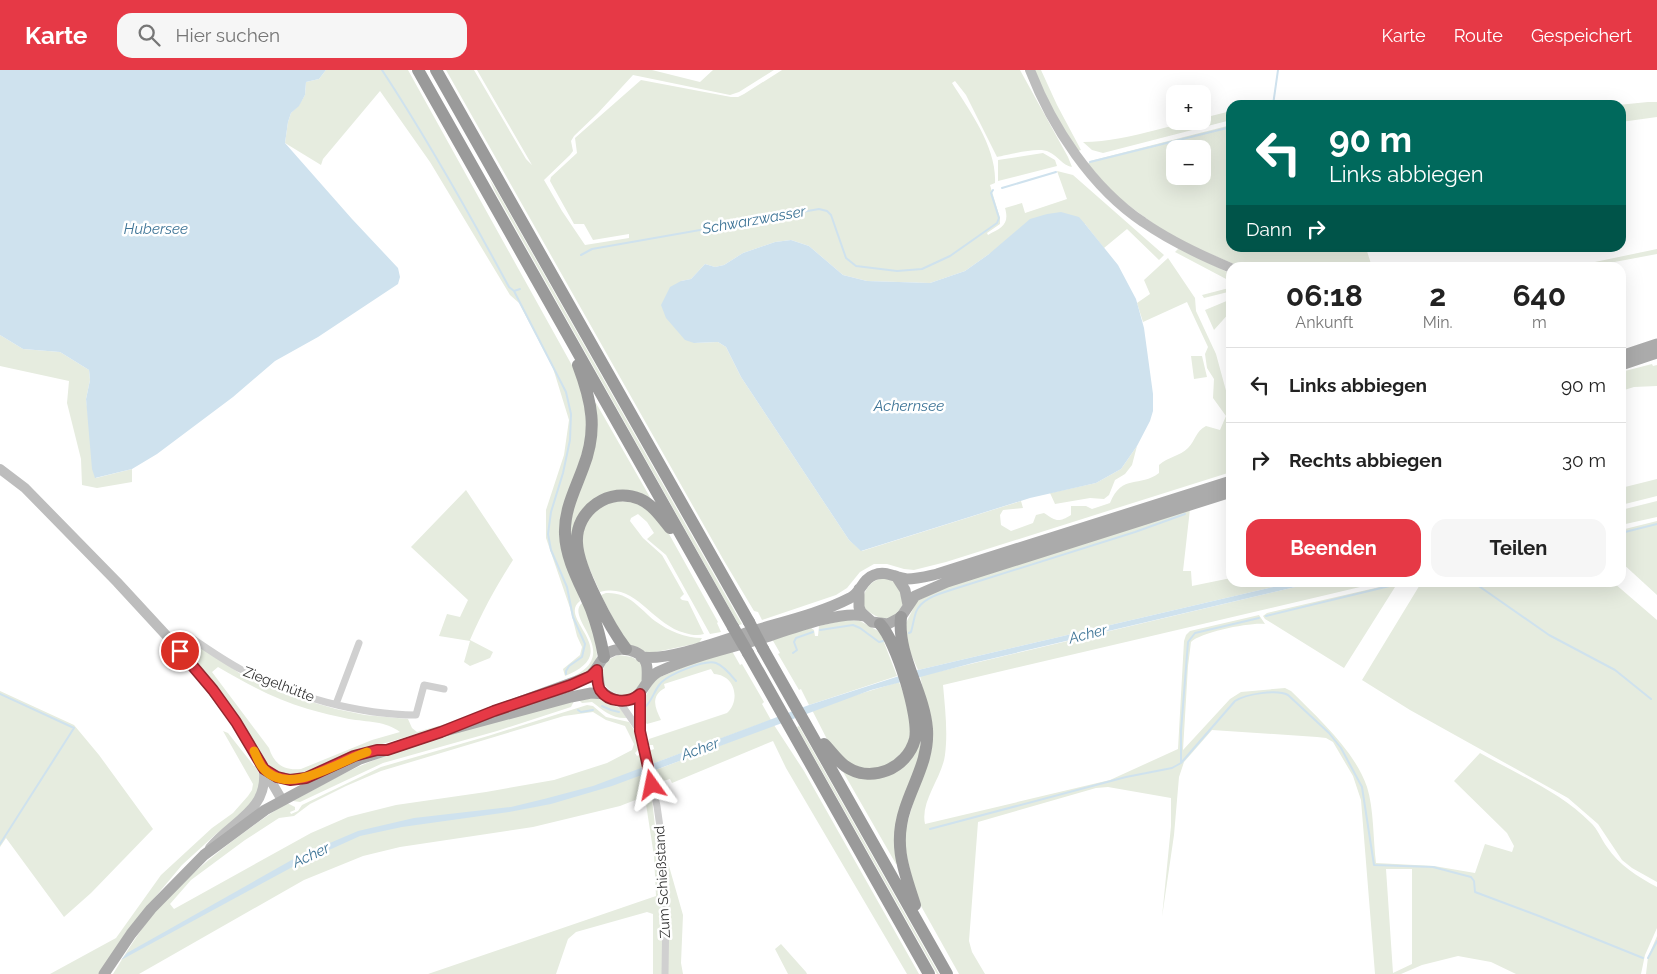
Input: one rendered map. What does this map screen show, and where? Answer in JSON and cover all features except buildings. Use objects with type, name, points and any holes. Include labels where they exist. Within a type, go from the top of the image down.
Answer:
[{"type":"highway","points":[[418,70],[929,974]]},
{"type":"highway","points":[[436,70],[947,974]]},
{"type":"highway","points":[[564,329],[588,394],[592,420],[590,446],[584,467],[569,504],[565,522],[568,554],[591,598],[626,649]]},
{"type":"highway","points":[[604,657],[577,542],[578,529],[584,515],[598,502],[615,496],[635,497],[650,505],[696,561]]},
{"type":"highway","points":[[901,617],[904,665]]},
{"type":"highway","points":[[880,624],[904,665],[926,724],[927,747],[923,765],[903,816],[900,845],[903,870],[925,934]]},
{"type":"highway","points":[[805,722],[846,767],[865,773],[885,771],[896,766],[904,759],[915,737],[912,688]]},
{"type":"main road","points":[[1626,354],[1657,344]]},
{"type":"main road","points":[[1626,363],[1657,353]]},
{"type":"main road","points":[[104,974],[131,934],[151,909],[204,855],[244,824],[282,800],[360,759],[571,685],[591,676],[597,670],[604,657],[615,650],[626,649],[641,656],[655,657],[680,652],[808,614],[851,598],[865,580],[874,574],[885,573],[909,579],[937,574],[1226,483]]},
{"type":"main road","points":[[597,670],[599,688],[605,694],[619,701],[628,700],[640,694],[658,672],[708,654],[824,620],[854,615],[864,616],[880,624],[890,624],[901,617],[915,596],[947,582],[1226,494]]},
{"type":"main road","points":[[896,576],[905,590],[908,605]]},
{"type":"main road","points":[[859,589],[859,607],[864,616]]},
{"type":"main road","points":[[641,656],[646,663],[648,682]]},
{"type":"main road","points":[[441,732],[575,696],[592,693],[605,694]]},
{"type":"street","points":[[1030,70],[1046,107],[1063,136],[1078,158],[1105,189],[1142,222],[1179,245],[1226,266]]},
{"type":"street","points":[[0,469],[25,488],[118,582],[172,641],[213,690],[236,722],[282,800]]},
{"type":"street","name":"Ziegelhütte","points":[[172,641],[186,637],[194,639],[241,670],[265,682],[307,696],[372,712],[416,715],[424,685],[444,689]]},
{"type":"street","points":[[336,704],[359,643]]},
{"type":"street","points":[[640,694],[640,731]]},
{"type":"street","points":[[619,701],[640,731]]},
{"type":"street","name":"Zum Schießstand","points":[[640,731],[653,788],[663,848],[666,906],[665,974]]},
{"type":"street","points":[[264,769],[277,777],[290,780],[306,778],[354,756],[377,750],[387,750]]},
{"type":"street","points":[[204,855],[220,836],[258,802],[265,784],[264,769]]},
{"type":"shaded area","points":[[326,70],[408,70],[579,378],[589,431],[566,503],[580,601],[575,608],[576,617],[590,646],[590,657],[582,667],[565,676],[563,669],[580,655],[582,647],[546,538],[546,510],[564,455],[569,420],[553,368],[519,303],[510,295],[430,162],[380,91],[323,159],[321,165],[285,143],[291,113],[305,95],[306,82],[319,79]]},
{"type":"shaded area","points":[[446,70],[474,70],[526,159],[532,165],[477,70],[652,70],[700,82],[713,70],[774,70],[739,92],[730,95],[633,75],[574,136],[571,141],[573,151],[544,180],[585,245],[629,238],[629,234],[593,240],[584,224],[574,224],[550,181],[551,177],[577,153],[575,138],[641,80],[738,97],[782,70],[1020,70],[1072,167],[1044,150],[1031,150],[997,157],[966,95],[955,81],[952,83],[981,130],[992,157],[995,183],[990,185],[1000,224],[987,233],[988,235],[1000,228],[1005,222],[1005,208],[1022,203],[1025,213],[1067,199],[1057,171],[1073,175],[1164,255],[1159,260],[1127,229],[1104,248],[1085,224],[989,254],[965,271],[930,283],[867,281],[843,275],[809,246],[791,240],[775,242],[743,253],[724,265],[715,267],[705,264],[691,279],[681,281],[694,343],[718,342],[726,347],[741,377],[849,540],[862,551],[1021,501],[1023,508],[1003,510],[1000,515],[1001,525],[1011,531],[1033,523],[1036,515],[1044,513],[1060,520],[1071,515],[1071,506],[1086,506],[1092,509],[1110,503],[1120,488],[1126,484],[1145,480],[1159,473],[1159,465],[1185,451],[1202,428],[1206,426],[1220,430],[1226,416],[1226,474],[946,562],[914,570],[887,564],[874,564],[860,572],[847,588],[836,595],[762,620],[758,612],[754,611]]},
{"type":"shaded area","points":[[1034,70],[1041,70],[1081,150],[1078,151],[1055,115]]},
{"type":"shaded area","points":[[1657,102],[1657,117],[1626,121],[1626,104]]},
{"type":"shaded area","points":[[1226,112],[1226,121],[1211,125],[1211,116]]},
{"type":"shaded area","points":[[1226,126],[1226,252],[1367,252],[1370,262],[1229,262],[1173,238],[1116,196],[1088,164],[1090,161],[1166,142],[1166,185],[1211,185],[1211,140],[1172,140]]},
{"type":"shaded area","points":[[1166,127],[1166,130],[1192,130],[1103,153],[1092,150],[1083,142],[1129,136]]},
{"type":"shaded area","points":[[1043,153],[1055,160],[1057,166],[998,181],[998,160]]},
{"type":"shaded area","points":[[489,178],[742,624],[739,625],[495,192]]},
{"type":"shaded area","points":[[1179,248],[1226,272],[1226,279],[1175,252]]},
{"type":"shaded area","points":[[1657,249],[1657,254],[1615,262],[1595,262]]},
{"type":"shaded area","points":[[1168,258],[1195,298],[1196,311],[1216,354],[1226,391],[1226,416],[1213,398],[1214,379],[1207,368],[1205,354],[1208,347],[1187,302],[1143,322],[1137,303],[1150,294],[1144,280]]},
{"type":"shaded area","points":[[1226,289],[1226,292],[1204,298],[1202,295]]},
{"type":"shaded area","points":[[1226,301],[1226,317],[1214,330],[1205,310]]},
{"type":"shaded area","points":[[0,335],[23,349],[60,352],[89,370],[90,380],[86,399],[96,478],[132,469],[132,482],[97,488],[82,485],[81,459],[67,403],[69,381],[0,366]]},
{"type":"shaded area","points":[[1191,356],[1202,356],[1207,377],[1194,379]]},
{"type":"shaded area","points":[[1652,364],[1653,366],[1657,365],[1657,386],[1634,387],[1626,389],[1626,371]]},
{"type":"shaded area","points":[[596,403],[651,499],[644,498],[588,506],[577,567],[569,531],[593,404]]},
{"type":"shaded area","points":[[1137,446],[1132,465],[1125,474],[1115,480],[1109,495],[1104,499],[1090,498],[1055,504],[1050,493],[1096,483],[1121,469]]},
{"type":"shaded area","points":[[1657,479],[1657,496],[1626,504],[1626,487]]},
{"type":"shaded area","points":[[466,490],[513,560],[479,619],[470,640],[493,652],[490,658],[470,666],[464,662],[470,641],[439,636],[447,614],[460,617],[468,600],[411,547]]},
{"type":"shaded area","points":[[638,501],[664,525],[718,622],[721,632],[710,634],[666,555],[647,539],[654,533],[647,522],[638,514],[631,518],[630,521],[643,538],[662,555],[684,594],[680,598],[688,601],[704,634],[690,634],[673,628],[634,598],[624,593],[613,591],[600,592],[581,550],[584,521],[606,502]]},
{"type":"shaded area","points":[[1657,501],[1657,517],[1626,524],[1626,509]]},
{"type":"shaded area","points":[[1190,509],[1183,571],[1191,571],[1192,586],[1226,579],[1226,587],[1273,587],[918,670],[908,647],[906,623],[917,601],[946,587]]},
{"type":"shaded area","points":[[1657,521],[1657,595],[1626,567],[1626,529]]},
{"type":"shaded area","points":[[882,578],[896,583],[903,604],[894,616],[884,619],[873,615],[862,606],[867,588],[873,582]]},
{"type":"shaded area","points":[[1295,587],[1360,587],[943,685],[946,729],[945,755],[940,772],[928,798],[924,815],[925,824],[1110,780],[1178,749],[1184,641],[1186,635],[1190,631],[1259,615],[1265,624],[1226,628],[1196,638],[1191,642],[1183,750],[1230,699],[1241,692],[1285,688],[1291,691],[1323,723],[1354,760],[1367,787],[1371,805],[1376,863],[1434,866],[1475,873],[1485,844],[1512,852],[1514,846],[1507,833],[1454,781],[1480,753],[1538,784],[1578,811],[1593,825],[1605,844],[1623,865],[1657,887],[1657,928],[1645,955],[1641,974],[1516,974],[1491,962],[1458,956],[1422,965],[1401,974],[1375,974],[1361,800],[1353,776],[1333,742],[1326,738],[1317,737],[1212,730],[1184,762],[1179,777],[1174,835],[1162,917],[1171,826],[1171,798],[1108,787],[1096,788],[978,822],[969,941],[972,952],[985,974],[959,974],[916,897],[903,838],[919,783],[923,689],[920,676]],"holes":[[[1386,869],[1412,869],[1412,964],[1393,973]]]},
{"type":"shaded area","points":[[1380,587],[1395,587],[1344,668],[1265,619],[1263,616],[1267,613]]},
{"type":"shaded area","points":[[1419,587],[1619,587],[1657,620],[1657,882],[1622,860],[1598,824],[1568,798],[1410,710],[1362,680]]},
{"type":"shaded area","points":[[614,593],[627,598],[655,621],[672,631],[689,637],[702,638],[699,643],[651,653],[626,643],[601,595]]},
{"type":"shaded area","points":[[582,603],[590,621],[597,656],[593,666],[572,678],[584,670],[590,663],[593,655],[593,646],[579,615],[579,608]]},
{"type":"shaded area","points":[[845,620],[860,621],[880,632],[897,676],[809,705],[778,654],[780,653],[772,639],[811,628],[814,630],[815,636],[818,636],[819,626]]},
{"type":"shaded area","points":[[184,642],[191,642],[197,644],[245,677],[287,695],[365,715],[408,719],[412,728],[417,732],[449,723],[500,703],[521,698],[445,726],[375,746],[297,776],[275,771],[262,759],[183,644]],"holes":[[[218,667],[262,691],[296,705],[349,719],[382,724],[395,728],[400,732],[372,740],[301,769],[290,769],[277,762],[269,748],[212,672]]]},
{"type":"shaded area","points":[[732,651],[740,665],[742,664],[764,702],[762,704],[771,720],[652,764],[649,751],[654,749],[653,745],[648,745],[649,739],[727,713],[734,702],[735,695],[731,683],[721,675],[714,674],[711,669],[664,684],[665,688],[657,695],[655,702],[661,720],[647,724],[643,720],[642,703],[653,682],[693,663]]},
{"type":"shaded area","points":[[619,655],[632,657],[642,663],[641,684],[632,694],[621,695],[615,693],[601,680],[602,671],[608,661]]},
{"type":"shaded area","points":[[899,682],[912,715],[909,746],[884,769],[855,768],[830,745],[812,710]]},
{"type":"shaded area","points":[[0,691],[74,725],[99,755],[153,829],[91,893],[64,917],[6,838],[0,847]]},
{"type":"shaded area","points":[[596,698],[620,708],[627,718],[612,715],[592,702],[582,703],[579,700]]},
{"type":"shaded area","points":[[574,701],[571,707],[497,731],[383,763],[300,802],[293,801],[352,770],[396,751],[472,728]]},
{"type":"shaded area","points":[[587,705],[593,706],[606,717],[629,722],[641,747],[635,753],[637,756],[641,754],[652,799],[663,898],[667,859],[683,915],[681,963],[683,974],[653,974],[653,914],[647,912],[576,932],[568,939],[556,974],[428,974],[656,896],[654,856],[646,804],[643,797],[620,806],[533,827],[400,847],[363,856],[304,880],[139,974],[113,974],[152,915],[179,886],[224,848],[287,803],[295,807],[295,810],[290,812],[291,814],[298,811],[302,805],[381,767]],"holes":[[[593,712],[606,720],[625,726],[634,744],[632,750],[607,763],[554,780],[396,805],[348,817],[311,833],[174,909],[170,904],[191,880],[245,840],[279,818],[294,816],[310,804],[381,771],[564,716]]]},
{"type":"shaded area","points":[[774,725],[804,771],[919,974],[907,974],[786,768],[773,741],[672,783],[670,779],[656,783],[653,771]]},
{"type":"shaded area","points":[[799,726],[939,974],[937,974],[797,727]]},
{"type":"shaded area","points":[[223,731],[228,733],[254,766],[257,766],[260,777],[258,796],[237,818],[182,865],[126,932],[99,974],[50,974],[116,938],[161,875],[212,828],[233,813],[248,796],[253,784]]},
{"type":"shaded area","points":[[923,734],[898,863],[896,864],[842,770],[878,776]]},
{"type":"shaded area","points":[[1657,936],[1657,974],[1646,974],[1648,957]]},
{"type":"shaded area","points":[[781,944],[807,974],[788,974],[775,949]]},
{"type":"water","name":"Hubersee","points":[[0,70],[326,70],[319,79],[306,82],[305,95],[299,106],[291,113],[285,143],[398,268],[400,277],[398,284],[318,337],[275,361],[233,397],[157,454],[132,469],[95,478],[92,469],[86,399],[90,380],[89,370],[60,352],[23,349],[0,335]]},
{"type":"water","name":"Achernsee","points":[[1061,212],[1079,217],[1118,265],[1136,299],[1144,328],[1153,394],[1153,411],[1150,421],[1137,446],[1121,469],[1096,483],[1030,498],[861,551],[849,540],[741,377],[726,347],[718,342],[694,343],[685,340],[666,318],[661,305],[670,287],[681,281],[691,279],[705,264],[715,267],[724,265],[743,253],[775,242],[791,240],[809,246],[843,275],[867,281],[930,283],[965,271],[989,254],[1030,219]]},
{"type":"water","name":"Acher","points":[[1273,587],[1295,587],[973,663],[871,690],[612,786],[551,804],[402,827],[360,836],[298,864],[121,960],[127,953],[297,857],[358,831],[414,818],[511,807],[593,786],[809,705],[918,670]]},
{"type":"waterway","name":"Schwarzwasser","points":[[382,70],[448,177],[509,287],[514,291],[520,289]]},
{"type":"waterway","name":"Schwarzwasser","points":[[1274,100],[1278,70]]},
{"type":"waterway","name":"Schwarzwasser","points":[[1090,162],[1226,128]]},
{"type":"waterway","name":"Schwarzwasser","points":[[1002,188],[1056,172]]},
{"type":"waterway","name":"Schwarzwasser","points":[[581,255],[592,249],[819,209],[827,211],[831,215],[846,258],[856,266],[897,271],[922,269],[950,256],[997,223],[999,218],[991,193],[993,190]]},
{"type":"waterway","points":[[514,291],[566,392],[571,414],[570,440],[563,473],[551,512],[548,534],[551,550],[567,587],[573,617],[585,644],[582,657],[569,666],[566,674]]},
{"type":"waterway","points":[[909,633],[911,632],[919,607],[934,596],[1135,532],[1185,514]]},
{"type":"waterway","points":[[1626,532],[1657,524]]},
{"type":"waterway","points":[[1266,616],[1385,587]]},
{"type":"waterway","points":[[1480,587],[1549,635],[1615,670],[1651,699]]},
{"type":"waterway","points":[[1181,762],[1181,731],[1188,642],[1195,633],[1259,618]]},
{"type":"waterway","points":[[820,630],[853,625],[879,642],[883,641]]},
{"type":"waterway","points":[[793,653],[797,650],[794,642],[796,638],[813,632]]},
{"type":"waterway","points":[[645,707],[664,680],[678,672],[704,663],[719,664],[736,681]]},
{"type":"waterway","points":[[930,829],[1126,777],[1172,768],[1181,763],[1235,701],[1246,696],[1262,693],[1283,693],[1288,695],[1329,733],[1341,748],[1362,787],[1374,865],[1433,867],[1471,877],[1474,881],[1475,892],[1643,958]]},
{"type":"waterway","points":[[0,694],[74,728],[0,844]]},
{"type":"waterway","points":[[602,706],[619,712]]},
{"type":"waterway","points":[[578,710],[581,712],[593,710]]},
{"type":"waterway","points":[[1648,958],[1657,941]]},
{"type":"slow traffic","points":[[254,751],[264,769],[277,777],[290,780],[306,778],[367,752]]},
{"type":"route","points":[[180,651],[213,690],[236,722],[264,769],[277,777],[290,780],[306,778],[354,756],[377,750],[387,750],[441,732],[494,711],[571,685],[591,676],[597,670],[599,688],[608,696],[623,701],[635,698],[640,694],[640,731],[652,785]]}]
